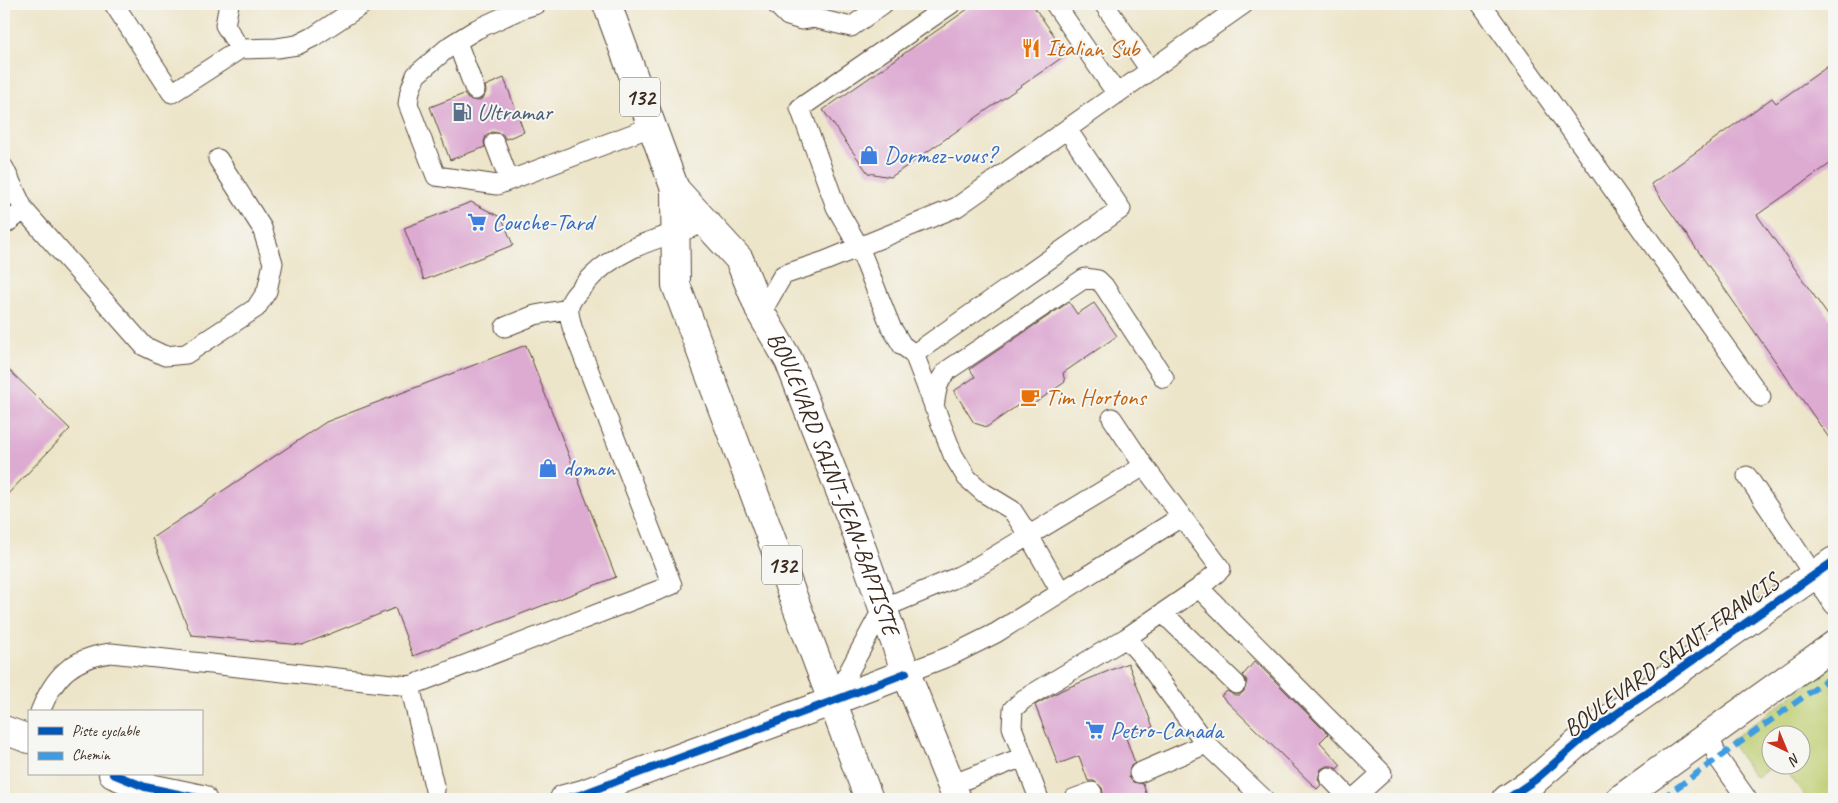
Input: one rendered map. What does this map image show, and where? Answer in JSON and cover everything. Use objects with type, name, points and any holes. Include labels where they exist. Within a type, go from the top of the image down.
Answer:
[{"type":"main road","name":"BOULEVARD SAINT-JEAN-BAPTISTE","points":[[607,4],[675,189],[676,285],[869,799]]},
{"type":"main road","name":"BOULEVARD SAINT-JEAN-BAPTISTE","points":[[675,189],[739,259],[761,313],[789,361],[851,520],[906,673],[954,792]]},
{"type":"main road","name":"BOULEVARD SAINT-FRANCIS","points":[[1508,799],[1536,780],[1588,734],[1824,569]]},
{"type":"main road","points":[[1620,799],[1834,644]]},
{"type":"main road","points":[[564,799],[583,794],[768,724],[833,702],[906,673]]},
{"type":"main road","points":[[4,730],[28,739]]},
{"type":"main road","points":[[118,776],[145,787],[202,799]]},
{"type":"lane","points":[[114,4],[172,93],[240,48],[277,48],[297,44],[313,37],[362,4]]},
{"type":"lane","points":[[229,4],[225,25],[240,48]]},
{"type":"lane","points":[[537,4],[493,21],[457,42],[416,75],[410,91],[408,104],[436,176],[497,185],[651,127]]},
{"type":"lane","points":[[776,4],[788,16],[801,20],[814,18],[850,27],[883,4]]},
{"type":"lane","points":[[951,4],[800,108],[836,207],[859,247],[891,327],[902,345],[914,354],[953,455],[967,478],[984,493],[1012,510],[1061,592]]},
{"type":"lane","points":[[1055,4],[1117,94]]},
{"type":"lane","points":[[1104,4],[1150,70]]},
{"type":"lane","points":[[761,313],[783,275],[859,247],[957,207],[1244,4]]},
{"type":"lane","points":[[1481,4],[1761,397]]},
{"type":"lane","points":[[457,42],[475,90]]},
{"type":"lane","points":[[914,354],[1121,209],[1067,129]]},
{"type":"lane","points":[[495,143],[509,180]]},
{"type":"lane","points":[[4,168],[24,210],[144,346],[165,356],[186,354],[256,308],[267,290],[273,263],[262,228],[218,159]]},
{"type":"lane","points":[[4,225],[24,210]]},
{"type":"lane","points":[[41,710],[47,693],[59,676],[77,663],[93,655],[111,652],[410,686],[672,585],[572,327],[568,309],[573,298],[593,275],[615,257],[647,241],[706,223]]},
{"type":"lane","points":[[934,408],[940,378],[948,370],[1085,278],[1098,280],[1104,286],[1164,378]]},
{"type":"lane","points":[[505,327],[535,315],[568,309]]},
{"type":"lane","points":[[1038,799],[1012,727],[1013,709],[1024,699],[1126,638],[1198,588],[1221,569],[1144,466],[1112,418]]},
{"type":"lane","points":[[833,702],[883,608],[956,578],[1144,466]]},
{"type":"lane","points":[[1747,476],[1824,569],[1834,605]]},
{"type":"lane","points":[[906,673],[950,656],[996,633],[1181,516]]},
{"type":"lane","points":[[1198,588],[1382,773],[1352,799],[1329,777]]},
{"type":"lane","points":[[1163,613],[1236,684]]},
{"type":"lane","points":[[1126,638],[1142,656],[1206,744],[1264,799]]},
{"type":"lane","points":[[410,686],[435,790]]},
{"type":"lane","points":[[1709,736],[1718,758],[1746,799]]},
{"type":"lane","points":[[1139,773],[1206,744]]},
{"type":"lane","points":[[954,792],[1023,756]]},
{"type":"lane","points":[[1073,799],[1092,792]]},
{"type":"green space","points":[[1834,665],[1834,799],[1807,799],[1790,776],[1810,776],[1810,726],[1760,726],[1760,775],[1757,777],[1753,775],[1730,741]]},
{"type":"building","points":[[975,4],[1032,4],[1067,54],[891,177],[868,173],[823,110]]},
{"type":"building","points":[[1834,62],[1834,161],[1757,215],[1834,324],[1834,445],[1651,184],[1772,98],[1776,103]]},
{"type":"building","points":[[504,78],[524,132],[506,139],[502,134],[492,132],[486,136],[485,147],[450,160],[430,107],[464,94],[468,99],[478,101],[484,97],[485,86]]},
{"type":"building","points":[[471,202],[502,218],[513,245],[424,280],[404,228]]},
{"type":"building","points":[[1069,302],[1077,314],[1094,303],[1117,336],[1063,373],[1065,382],[1031,406],[1021,403],[987,427],[974,423],[954,391],[975,377],[970,369]]},
{"type":"building","points":[[526,345],[616,577],[413,656],[395,608],[302,645],[191,635],[152,538],[326,422]]},
{"type":"building","points":[[4,365],[70,429],[4,498]]},
{"type":"building","points":[[1255,661],[1328,734],[1320,742],[1341,765],[1337,769],[1333,766],[1327,766],[1321,769],[1318,779],[1321,785],[1317,789],[1221,696],[1227,691],[1234,695],[1240,695],[1244,691],[1247,681],[1243,675]]},
{"type":"building","points":[[1128,663],[1153,727],[1126,738],[1135,763],[1130,767],[1129,777],[1133,782],[1143,784],[1148,799],[1101,799],[1102,788],[1094,781],[1088,781],[1079,756],[1058,764],[1035,705],[1062,690]]},
{"type":"marked path","points":[[1661,799],[1834,675]]},
{"type":"cycle path","points":[[1507,799],[1535,780],[1588,734],[1834,561]]},
{"type":"cycle path","points":[[564,799],[583,794],[906,673]]},
{"type":"cycle path","points":[[118,776],[145,787],[202,799]]},
{"type":"place","name":"Italian Sub","points":[[1031,48]]},
{"type":"place","name":"Ultramar","points":[[462,112]]},
{"type":"place","name":"Dormez-vous?","points":[[869,155]]},
{"type":"place","name":"Couche-Tard","points":[[477,222]]},
{"type":"place","name":"Tim Hortons","points":[[1030,397]]},
{"type":"place","name":"domon","points":[[548,468]]},
{"type":"place","name":"Petro-Canada","points":[[1095,730]]}]
